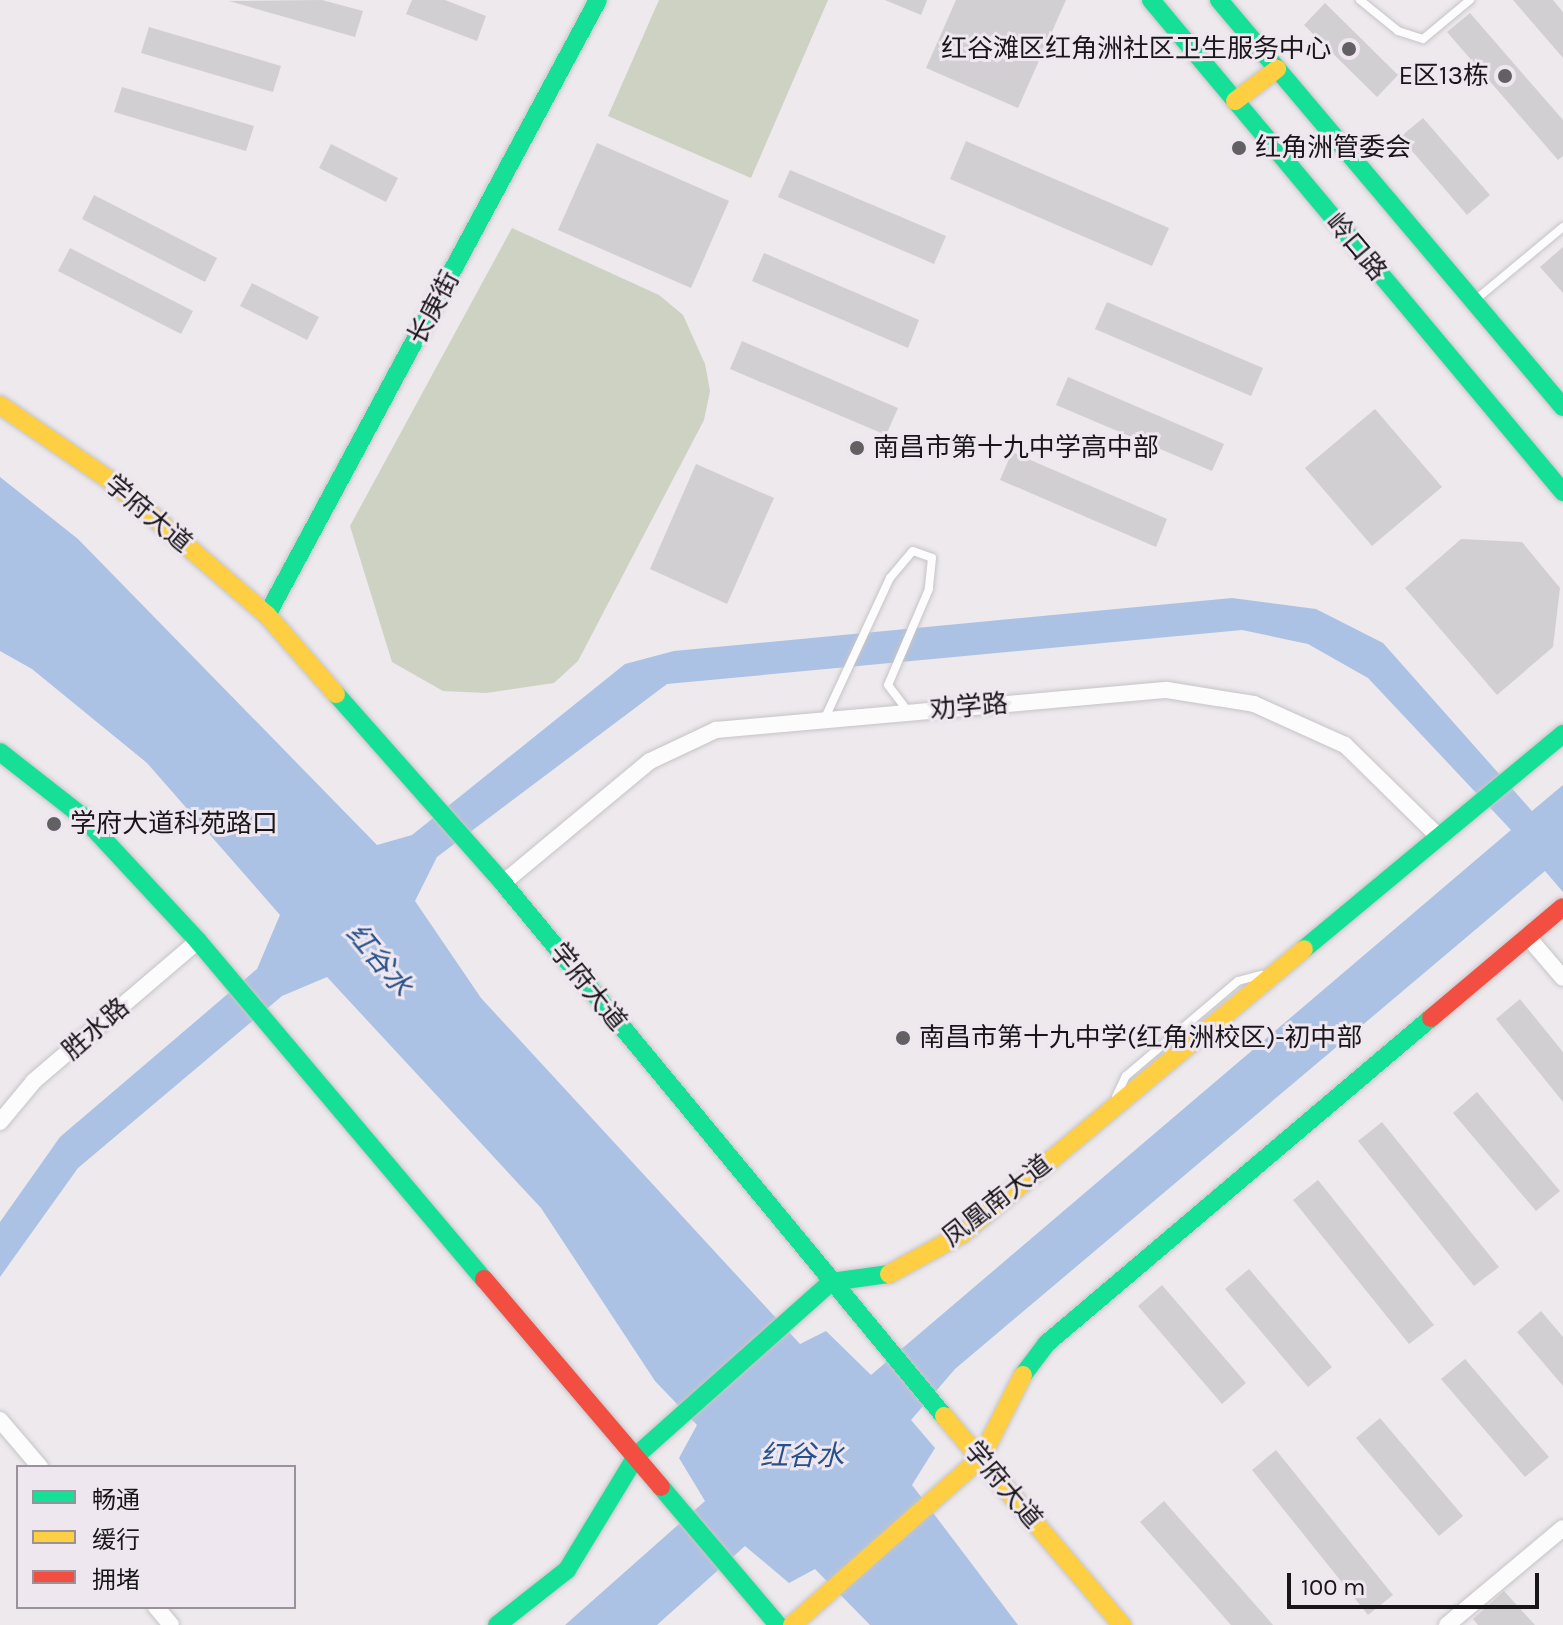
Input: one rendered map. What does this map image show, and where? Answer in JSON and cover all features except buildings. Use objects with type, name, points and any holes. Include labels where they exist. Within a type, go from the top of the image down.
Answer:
[{"type":"main road","name":"长庚街","points":[[267,615],[598,0]]},
{"type":"main road","name":"岭口路","points":[[1151,0],[1563,492]]},
{"type":"main road","name":"岭口路","points":[[1225,2],[1277,69],[1563,407]]},
{"type":"main road","points":[[1235,101],[1277,69]]},
{"type":"main road","name":"学府大道","points":[[0,405],[114,483],[267,615],[435,810],[503,883],[831,1282],[1122,1625]]},
{"type":"main road","name":"凤凰南大道","points":[[831,1282],[890,1274],[962,1234],[1563,734]]},
{"type":"main road","points":[[0,752],[82,816],[198,941],[637,1455],[778,1625]]},
{"type":"main road","points":[[792,1625],[935,1503],[981,1458],[1022,1377],[1046,1344],[1563,907]]},
{"type":"main road","points":[[497,1625],[567,1570],[637,1455],[831,1282]]},
{"type":"street","name":"劝学路","points":[[503,883],[650,761],[716,730],[827,714],[909,713],[1167,690],[1254,704],[1345,745],[1439,837]]},
{"type":"street","points":[[1527,936],[1563,978]]},
{"type":"street","name":"胜水路","points":[[0,1122],[34,1081],[198,941]]},
{"type":"street","points":[[0,1420],[38,1465]]},
{"type":"street","points":[[1447,1625],[1563,1528]]},
{"type":"street","points":[[158,1609],[171,1625]]},
{"type":"lane","points":[[1360,0],[1398,31],[1423,39],[1470,0]]},
{"type":"lane","points":[[1473,301],[1563,227]]},
{"type":"lane","points":[[827,714],[883,594],[913,551],[932,558],[929,589],[888,685],[909,713]]},
{"type":"green space","points":[[659,0],[828,0],[751,178],[608,116]]},
{"type":"green space","points":[[512,228],[659,295],[683,315],[705,364],[710,391],[704,420],[578,661],[554,683],[486,693],[443,691],[392,662],[350,526]]},
{"type":"water","name":"红谷水","points":[[0,477],[78,539],[377,845],[412,835],[625,664],[674,651],[1232,598],[1316,609],[1383,643],[1532,811],[1563,785],[1563,892],[1545,871],[955,1369],[911,1420],[935,1448],[912,1485],[1018,1625],[870,1625],[815,1569],[789,1583],[745,1546],[657,1625],[565,1625],[705,1501],[679,1458],[697,1425],[655,1381],[541,1208],[327,977],[282,996],[78,1168],[0,1277],[0,1222],[60,1137],[257,969],[280,915],[147,763],[32,669],[0,651]],"holes":[[[1242,630],[1308,644],[1368,678],[1511,830],[871,1375],[826,1331],[800,1344],[481,998],[415,901],[437,857],[667,684]]]},
{"type":"traffic: fast","points":[[267,615],[598,0]]},
{"type":"traffic: fast","points":[[1151,0],[1563,492]]},
{"type":"traffic: fast","points":[[1219,0],[1563,407]]},
{"type":"traffic: fast","points":[[336,694],[503,883],[944,1416]]},
{"type":"traffic: fast","points":[[1304,949],[1563,734]]},
{"type":"traffic: fast","points":[[0,752],[82,816],[198,941],[484,1279]]},
{"type":"traffic: fast","points":[[1023,1375],[1046,1344],[1431,1018]]},
{"type":"traffic: fast","points":[[497,1625],[567,1570],[637,1455],[831,1282],[889,1274]]},
{"type":"traffic: fast","points":[[661,1487],[778,1625]]},
{"type":"traffic: slow","points":[[1235,101],[1277,69]]},
{"type":"traffic: slow","points":[[0,405],[114,483],[267,615],[336,694]]},
{"type":"traffic: slow","points":[[889,1274],[962,1234],[1304,949]]},
{"type":"traffic: slow","points":[[792,1625],[981,1458],[1023,1375]]},
{"type":"traffic: slow","points":[[944,1416],[1122,1625]]},
{"type":"traffic: jam","points":[[1431,1018],[1563,907]]},
{"type":"traffic: jam","points":[[484,1279],[661,1487]]},
{"type":"place","name":"红谷滩区红角洲社区卫生服务中心","points":[[1349,49]]},
{"type":"place","name":"E区13栋","points":[[1505,76]]},
{"type":"place","name":"红角洲管委会","points":[[1239,148]]},
{"type":"place","name":"南昌市第十九中学高中部","points":[[857,448]]},
{"type":"place","name":"学府大道科苑路口","points":[[54,824]]},
{"type":"place","name":"南昌市第十九中学(红角洲校区)-初中部","points":[[903,1038]]}]
